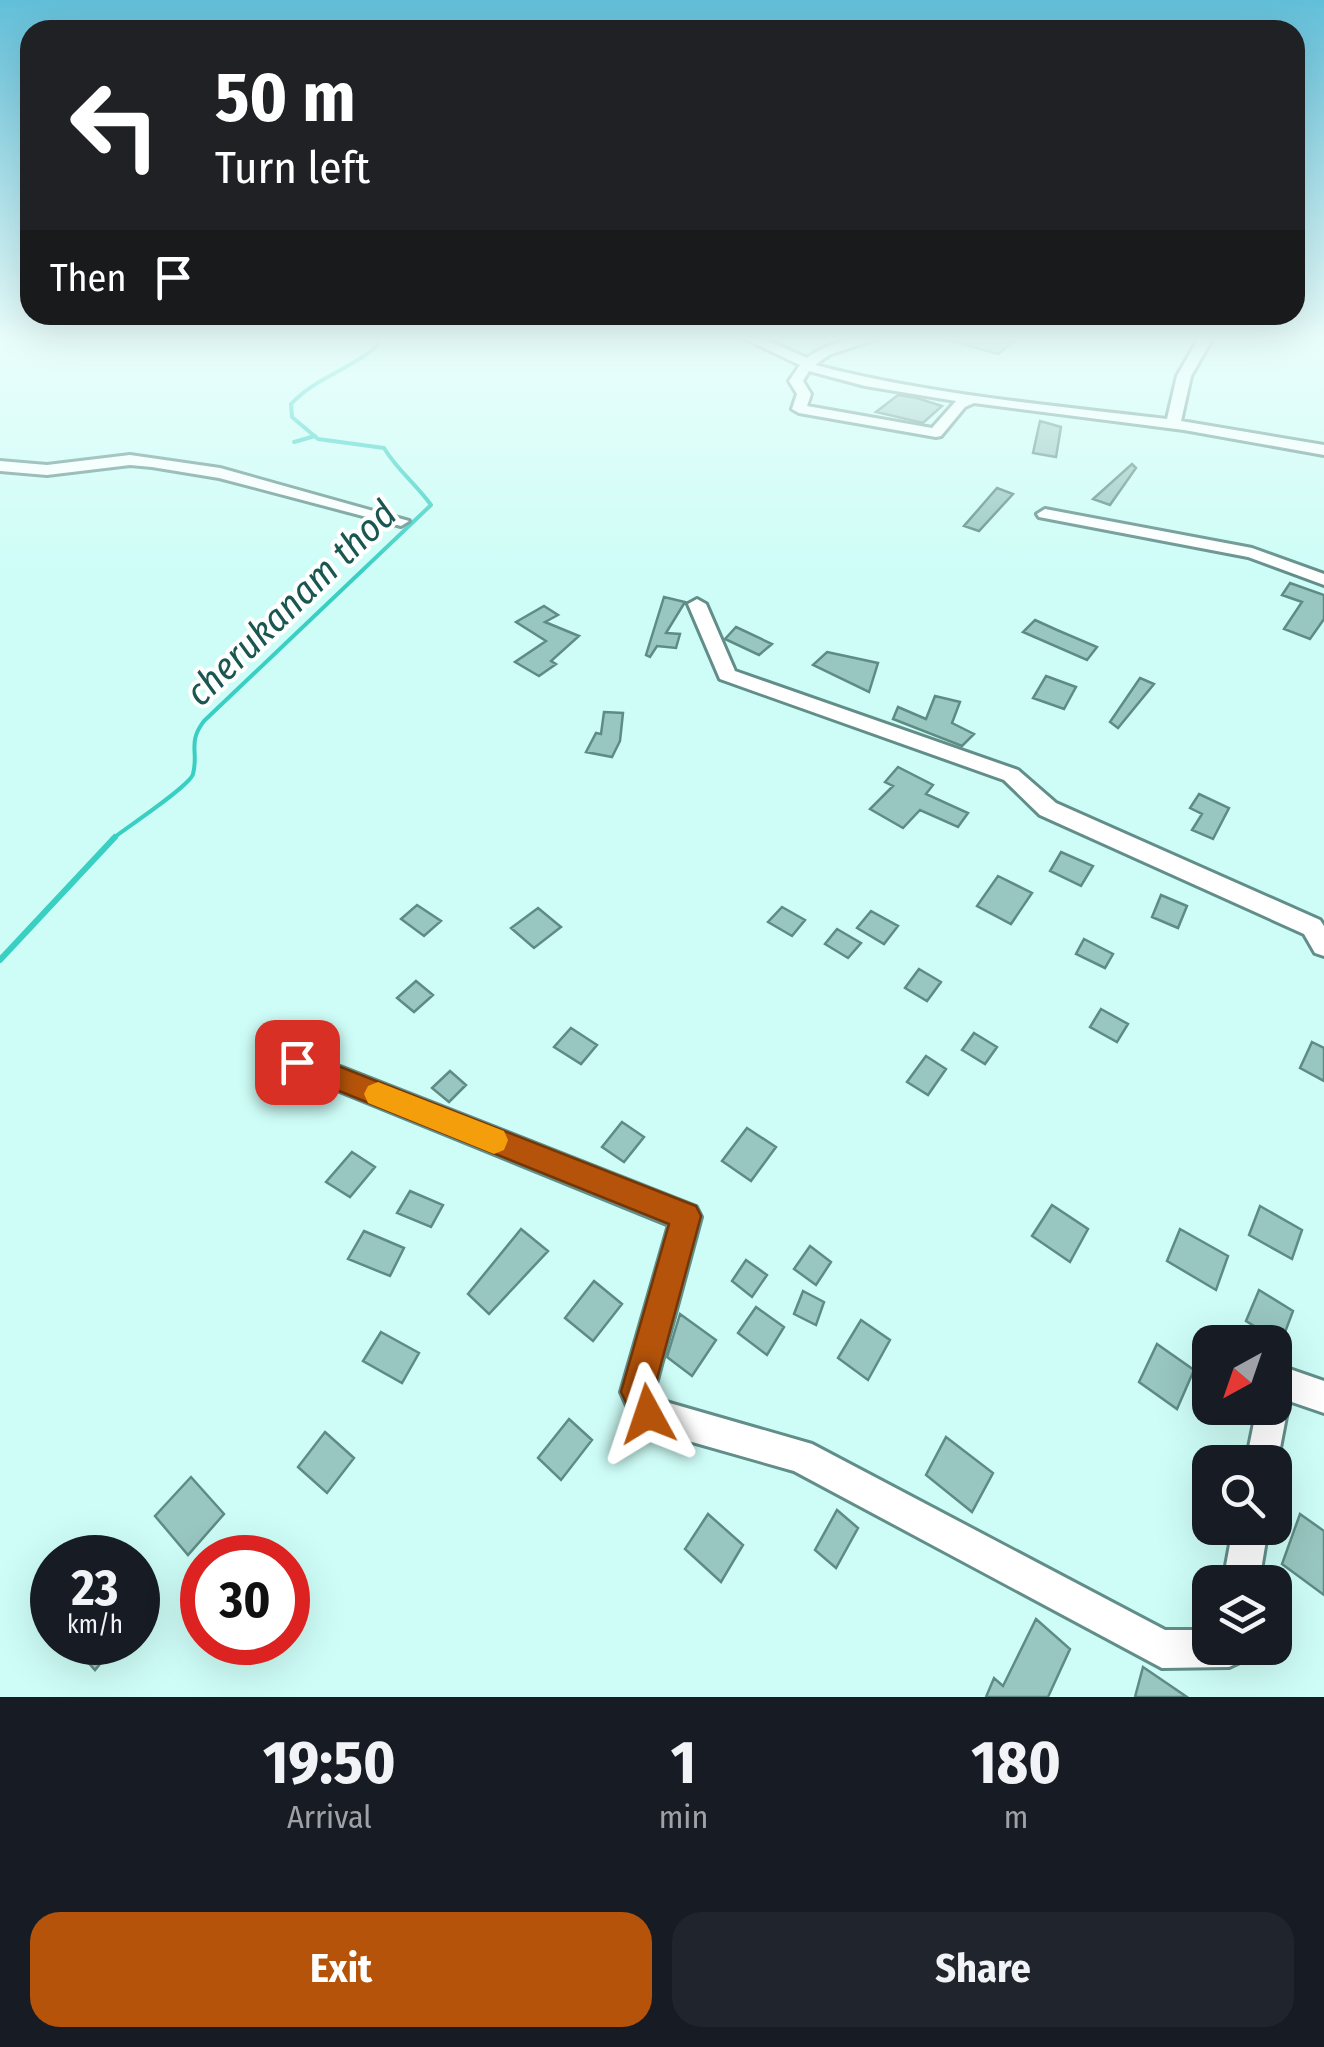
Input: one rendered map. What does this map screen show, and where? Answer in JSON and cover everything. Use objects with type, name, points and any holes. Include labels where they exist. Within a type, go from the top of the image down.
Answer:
[{"type":"street","points":[[834,415],[936,434],[951,415]]},
{"type":"street","points":[[1097,415],[1324,450]]},
{"type":"street","points":[[1173,425],[1175,415]]},
{"type":"street","points":[[0,466],[47,470],[130,460],[152,462],[220,473],[401,521]]},
{"type":"street","points":[[1045,514],[1252,553],[1324,580]]},
{"type":"street","points":[[696,604],[727,675],[1011,775],[1048,809],[1312,926],[1324,946]]},
{"type":"street","points":[[297,1062],[686,1216],[637,1392],[648,1414],[800,1456],[1162,1649],[1192,1649]]},
{"type":"street","points":[[1292,1386],[1324,1396]]},
{"type":"building","points":[[890,415],[932,415],[923,423]]},
{"type":"building","points":[[1040,421],[1061,427],[1056,457],[1033,453]]},
{"type":"building","points":[[1132,464],[1136,468],[1110,505],[1093,499]]},
{"type":"building","points":[[997,488],[1013,494],[979,531],[964,526]]},
{"type":"building","points":[[1290,583],[1324,595],[1324,619],[1310,639],[1284,629],[1302,602],[1282,595]]},
{"type":"building","points":[[664,597],[685,602],[666,633],[680,634],[676,648],[657,646],[650,657],[646,655]]},
{"type":"building","points":[[544,606],[558,615],[545,622],[579,636],[551,661],[556,664],[539,676],[515,662],[546,641],[516,622]]},
{"type":"building","points":[[1035,620],[1097,647],[1087,660],[1023,632]]},
{"type":"building","points":[[736,627],[772,644],[759,655],[725,639]]},
{"type":"building","points":[[827,652],[878,663],[869,692],[813,665]]},
{"type":"building","points":[[1046,676],[1076,687],[1064,709],[1033,698]]},
{"type":"building","points":[[1140,678],[1154,684],[1118,728],[1110,722]]},
{"type":"building","points":[[935,696],[960,702],[952,723],[974,734],[962,746],[893,719],[898,707],[926,719]]},
{"type":"building","points":[[604,712],[623,713],[620,741],[612,757],[586,752],[596,733],[601,734]]},
{"type":"building","points":[[898,767],[933,785],[926,794],[968,813],[958,827],[920,810],[903,828],[870,809],[893,786],[885,782]]},
{"type":"building","points":[[1199,794],[1229,808],[1213,839],[1192,830],[1202,814],[1190,808]]},
{"type":"building","points":[[1061,852],[1093,866],[1081,886],[1050,871]]},
{"type":"building","points":[[998,876],[1032,893],[1011,924],[977,906]]},
{"type":"building","points":[[1161,895],[1187,906],[1178,928],[1152,917]]},
{"type":"building","points":[[417,905],[441,921],[424,936],[401,919]]},
{"type":"building","points":[[782,907],[805,920],[792,936],[768,922]]},
{"type":"building","points":[[538,908],[561,927],[534,948],[511,928]]},
{"type":"building","points":[[871,911],[898,926],[884,944],[857,928]]},
{"type":"building","points":[[837,929],[861,943],[848,958],[825,944]]},
{"type":"building","points":[[1084,939],[1113,954],[1105,968],[1076,954]]},
{"type":"building","points":[[919,969],[941,982],[927,1001],[905,988]]},
{"type":"building","points":[[416,981],[433,995],[414,1012],[397,998]]},
{"type":"building","points":[[1101,1009],[1128,1024],[1117,1042],[1090,1027]]},
{"type":"building","points":[[571,1028],[597,1045],[581,1064],[554,1047]]},
{"type":"building","points":[[974,1033],[997,1047],[985,1064],[962,1050]]},
{"type":"building","points":[[1312,1042],[1324,1048],[1324,1081],[1300,1068]]},
{"type":"building","points":[[926,1056],[946,1069],[928,1095],[907,1082]]},
{"type":"building","points":[[450,1071],[466,1085],[449,1102],[432,1088]]},
{"type":"building","points":[[622,1122],[644,1137],[624,1162],[602,1147]]},
{"type":"building","points":[[747,1128],[776,1147],[751,1181],[722,1161]]},
{"type":"building","points":[[352,1152],[375,1167],[350,1197],[326,1182]]},
{"type":"building","points":[[410,1191],[443,1205],[431,1227],[397,1213]]},
{"type":"building","points":[[1052,1205],[1088,1229],[1070,1262],[1032,1236]]},
{"type":"building","points":[[1260,1206],[1302,1230],[1292,1259],[1249,1235]]},
{"type":"building","points":[[521,1229],[548,1251],[489,1314],[468,1294]]},
{"type":"building","points":[[1180,1229],[1228,1256],[1216,1290],[1167,1261]]},
{"type":"building","points":[[364,1231],[404,1248],[390,1276],[348,1259]]},
{"type":"building","points":[[810,1246],[831,1262],[816,1285],[794,1269]]},
{"type":"building","points":[[746,1260],[767,1275],[752,1297],[732,1281]]},
{"type":"building","points":[[594,1281],[622,1304],[593,1341],[565,1318]]},
{"type":"building","points":[[1259,1290],[1293,1311],[1288,1325],[1252,1325],[1246,1321]]},
{"type":"building","points":[[803,1291],[824,1302],[816,1325],[794,1314]]},
{"type":"building","points":[[756,1307],[784,1327],[767,1355],[738,1333]]},
{"type":"building","points":[[680,1314],[716,1340],[692,1376],[667,1357]]},
{"type":"building","points":[[861,1320],[890,1340],[868,1380],[838,1358]]},
{"type":"building","points":[[381,1332],[419,1353],[402,1383],[363,1361]]},
{"type":"building","points":[[1157,1344],[1192,1369],[1177,1409],[1139,1382]]},
{"type":"building","points":[[569,1419],[592,1440],[561,1480],[538,1458]]},
{"type":"building","points":[[325,1432],[354,1458],[327,1493],[298,1467]]},
{"type":"building","points":[[946,1437],[993,1473],[972,1512],[926,1475]]},
{"type":"building","points":[[191,1477],[224,1514],[206,1535],[180,1535],[180,1546],[155,1516]]},
{"type":"building","points":[[837,1510],[858,1528],[836,1568],[815,1550]]},
{"type":"building","points":[[708,1514],[743,1545],[721,1582],[685,1549]]},
{"type":"building","points":[[1300,1514],[1324,1531],[1324,1595],[1292,1571],[1292,1565],[1282,1564]]},
{"type":"building","points":[[1036,1619],[1070,1649],[1048,1697],[986,1697],[994,1678],[1003,1686]]},
{"type":"building","points":[[1143,1667],[1187,1697],[1135,1697]]},
{"type":"waterway","name":"cherukanam thod","points":[[292,415],[315,436]]},
{"type":"waterway","name":"cherukanam thod","points":[[112,839],[189,780],[193,774],[196,735],[204,721],[431,505],[384,448],[315,436]]},
{"type":"waterway","points":[[294,442],[315,436]]},
{"type":"waterway","name":"cherukanam thod","points":[[0,960],[115,837]]},
{"type":"slow traffic","points":[[378,1094],[494,1140]]},
{"type":"route","points":[[297,1062],[686,1216],[637,1392],[648,1414]]}]
